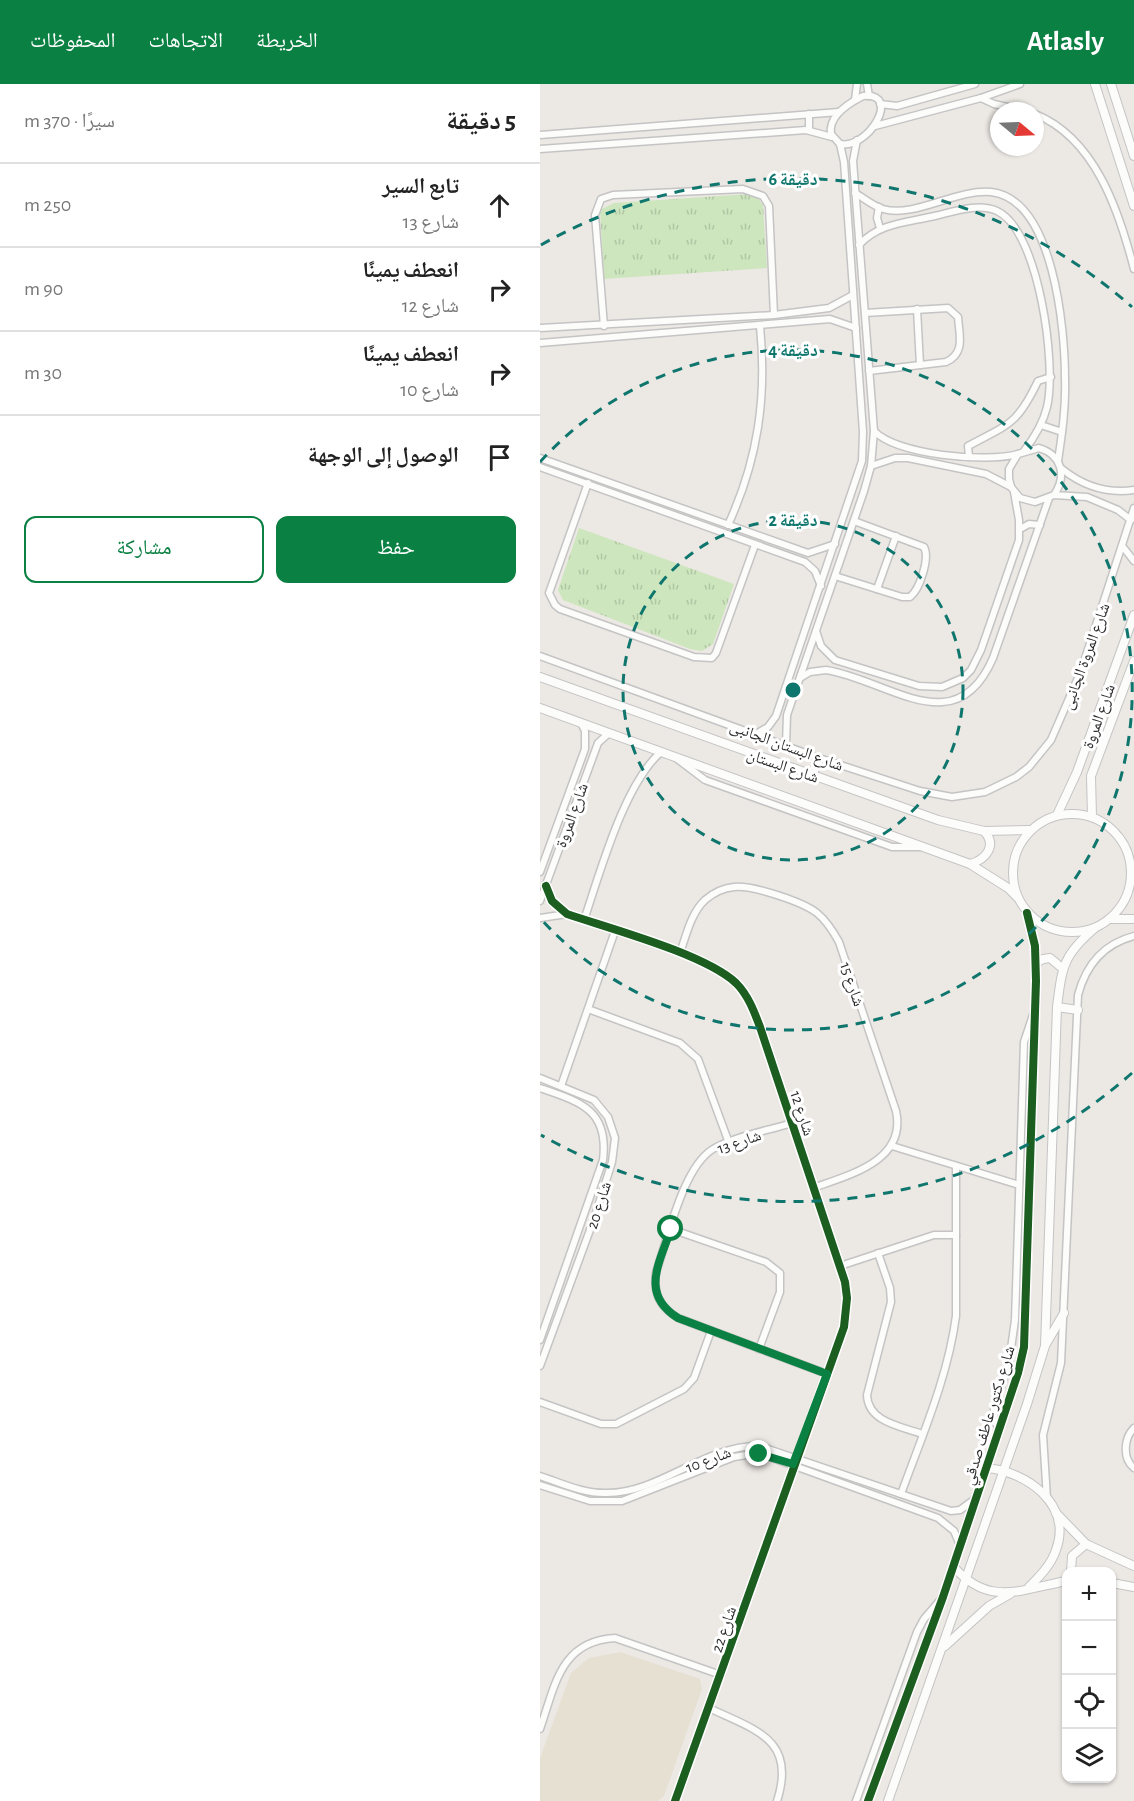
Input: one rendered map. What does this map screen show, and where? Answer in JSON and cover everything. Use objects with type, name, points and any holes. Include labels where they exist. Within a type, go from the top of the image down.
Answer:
[{"type":"street","points":[[855,100],[857,84]]},
{"type":"street","points":[[867,84],[868,96]]},
{"type":"street","points":[[868,96],[880,104],[897,106],[975,84]]},
{"type":"street","points":[[874,126],[981,98],[1020,84]]},
{"type":"street","points":[[1095,84],[1134,206]]},
{"type":"street","points":[[1111,84],[1134,155]]},
{"type":"street","points":[[832,137],[830,126],[839,112],[855,100],[868,96]]},
{"type":"street","points":[[981,98],[990,102]]},
{"type":"street","points":[[840,144],[849,144],[857,140],[874,126],[882,114],[880,104]]},
{"type":"street","points":[[897,106],[897,114],[901,119]]},
{"type":"street","points":[[540,135],[839,112]]},
{"type":"street","points":[[809,114],[809,130]]},
{"type":"street","points":[[1044,119],[1065,131],[1092,162],[1118,217],[1134,269]]},
{"type":"street","points":[[540,149],[809,130],[832,137],[840,144],[844,162],[863,442],[860,471],[778,709],[771,724],[756,734]]},
{"type":"street","points":[[572,132],[573,146]]},
{"type":"street","points":[[786,745],[784,727],[788,712],[871,466],[874,431],[853,161],[857,140]]},
{"type":"street","points":[[844,162],[853,161]]},
{"type":"street","points":[[604,326],[595,215],[601,199],[613,195],[743,189],[763,196],[769,206],[774,315]]},
{"type":"street","points":[[800,678],[815,671],[829,671],[932,704],[953,702],[964,698],[974,690],[988,670],[1040,525],[1052,496],[1059,487],[1062,469],[1059,461],[1065,379],[1063,331],[1054,281],[1030,216],[1016,201],[990,192],[971,193],[894,211],[879,207],[855,193]]},
{"type":"street","points":[[879,207],[877,218],[880,228]]},
{"type":"street","points":[[816,631],[820,646],[831,657],[919,686],[942,687],[963,678],[971,670],[981,650],[1020,529],[1009,470],[1041,425],[1047,407],[1051,377],[1046,323],[1035,276],[1018,230],[1004,215],[985,208],[976,208],[880,228],[860,245]]},
{"type":"street","points":[[540,328],[774,315],[833,307],[853,295]]},
{"type":"street","points":[[833,307],[834,319]]},
{"type":"street","points":[[865,314],[941,307],[953,311],[957,317],[960,346],[953,359],[869,371]]},
{"type":"street","points":[[916,309],[920,365]]},
{"type":"street","points":[[729,318],[729,328]]},
{"type":"street","points":[[540,343],[834,319],[856,328]]},
{"type":"street","points":[[728,525],[748,477],[759,432],[763,396],[760,326]]},
{"type":"street","points":[[969,457],[968,446],[1014,421],[1025,408],[1038,381],[1051,377]]},
{"type":"street","points":[[861,410],[872,409]]},
{"type":"street","points":[[1041,425],[1062,432]]},
{"type":"street","points":[[874,431],[882,439],[893,444],[969,457],[989,459],[1021,453],[1031,448],[1047,451],[1059,461]]},
{"type":"street","points":[[893,444],[892,451],[895,458]]},
{"type":"street","points":[[540,458],[808,553],[835,544]]},
{"type":"street","points":[[871,466],[895,458],[908,458],[986,474],[1027,501],[1035,502],[1052,496],[1087,497],[1103,502],[1131,520]]},
{"type":"street","points":[[540,466],[805,562],[815,571],[821,586]]},
{"type":"street","points":[[1062,469],[1078,481],[1097,489],[1134,490]]},
{"type":"street","points":[[588,483],[549,593],[555,605],[560,609],[694,657],[712,658],[716,653],[755,545]]},
{"type":"street","name":"شارع المروة الجانبى","points":[[1003,785],[1029,767],[1051,740],[1081,671],[1124,547],[1134,508]]},
{"type":"street","points":[[699,523],[702,515]]},
{"type":"street","points":[[835,576],[906,598],[915,591],[927,557],[926,550],[921,545],[854,520]]},
{"type":"street","points":[[1020,529],[1029,524],[1040,525]]},
{"type":"street","points":[[877,589],[896,536]]},
{"type":"street","points":[[1124,547],[1134,561]]},
{"type":"street","points":[[805,562],[808,553]]},
{"type":"street","points":[[815,602],[825,605]]},
{"type":"street","name":"شارع المروة","points":[[1057,815],[1077,772],[1134,615]]},
{"type":"street","name":"شارع البستان الجانبى","points":[[540,656],[819,758],[937,795],[969,796],[1003,785]]},
{"type":"street","points":[[829,671],[828,662],[831,657]]},
{"type":"street","name":"شارع المروة","points":[[1092,817],[1091,776],[1134,661]]},
{"type":"street","name":"شارع البستان","points":[[540,677],[938,820],[984,831],[1030,830]]},
{"type":"street","name":"شارع البستان","points":[[540,708],[970,864],[1008,888],[1018,898]]},
{"type":"street","points":[[778,709],[788,712]]},
{"type":"street","name":"شارع المروة","points":[[540,872],[585,749],[585,731],[581,723]]},
{"type":"street","name":"شارع المروة","points":[[540,901],[598,743],[609,733]]},
{"type":"street","points":[[584,920],[610,846],[634,789],[649,763],[661,752]]},
{"type":"street","points":[[812,776],[819,758]]},
{"type":"street","points":[[1075,813],[1092,817],[1114,831],[1131,855],[1129,888],[1122,905],[1110,919],[1095,928],[1073,932],[1052,929],[1027,913],[1018,898],[1013,880],[1013,862],[1019,845],[1030,830],[1057,815],[1075,813]]},
{"type":"street","points":[[970,864],[984,858],[988,853],[990,841],[984,831]]},
{"type":"street","points":[[546,886],[552,901],[567,914]]},
{"type":"street","name":"شارع 15","points":[[680,953],[694,914],[704,901],[718,891],[734,887],[750,888],[797,904],[815,912],[830,925],[839,942],[896,1111],[897,1132],[892,1146]]},
{"type":"street","name":"شارع دكتور عاطف صدقي","points":[[868,1801],[943,1597],[1018,1373],[1027,1321],[1036,963],[1027,913]]},
{"type":"street","name":"شارع 12","points":[[540,918],[567,914],[680,953],[718,969],[737,984],[751,1004],[845,1282],[847,1314],[793,1464]]},
{"type":"street","points":[[1110,919],[1134,919]]},
{"type":"street","name":"شارع دكتور عاطف صدقي","points":[[888,1801],[1005,1470],[1045,1346],[1057,1007],[1062,968],[1076,945],[1095,928]]},
{"type":"street","points":[[561,1086],[615,931]]},
{"type":"street","points":[[1047,1500],[1043,1435],[1061,1363],[1078,1010],[1082,980],[1089,967],[1110,945],[1134,936]]},
{"type":"street","points":[[1036,963],[1050,958],[1062,968]]},
{"type":"street","points":[[1057,1007],[1078,1010]]},
{"type":"street","points":[[588,1009],[680,1043],[690,1049],[698,1059],[729,1143]]},
{"type":"street","points":[[999,1428],[995,1422],[994,1408],[1009,1363],[1015,1327],[1024,1042],[1035,1009]]},
{"type":"street","name":"شارع 20","points":[[540,1078],[594,1100],[608,1117],[615,1138],[612,1162],[594,1220],[540,1366]]},
{"type":"street","name":"شارع 20","points":[[540,1088],[589,1108],[600,1123],[605,1141],[603,1160],[540,1340]]},
{"type":"street","name":"شارع 13","points":[[792,1123],[729,1143],[710,1152],[695,1166],[656,1272],[654,1286],[658,1300],[666,1311],[678,1318],[827,1374]]},
{"type":"street","points":[[813,1188],[866,1168],[882,1157],[892,1146],[1019,1185]]},
{"type":"street","points":[[901,1494],[954,1334],[956,1166]]},
{"type":"street","points":[[671,1229],[766,1262],[780,1273],[780,1292],[759,1349]]},
{"type":"street","points":[[840,1266],[934,1235],[956,1235]]},
{"type":"street","points":[[878,1253],[890,1288],[891,1302],[867,1395],[867,1405],[873,1414],[882,1419],[922,1434]]},
{"type":"street","points":[[1045,1346],[1065,1313]]},
{"type":"street","points":[[540,1402],[601,1424],[616,1424],[684,1389],[694,1378],[711,1331]]},
{"type":"street","points":[[1134,1428],[1129,1432],[1125,1451],[1126,1458],[1134,1468]]},
{"type":"street","name":"شارع 10","points":[[540,1476],[580,1490],[607,1493],[634,1489],[745,1445],[759,1446],[796,1457],[951,1511],[960,1510],[976,1498]]},
{"type":"street","name":"شارع 10","points":[[540,1485],[578,1498],[608,1502],[637,1497],[746,1454],[772,1456],[938,1518],[954,1531],[960,1545]]},
{"type":"street","name":"شارع 22","points":[[675,1801],[793,1464]]},
{"type":"street","points":[[986,1468],[1005,1470],[1029,1480],[1055,1512],[1086,1544],[1134,1566]]},
{"type":"street","points":[[1029,1587],[1047,1568],[1057,1550],[1060,1529],[1055,1512]]},
{"type":"street","points":[[1071,1567],[1072,1556],[1086,1544]]},
{"type":"street","points":[[953,1566],[966,1581],[990,1592],[1062,1582]]},
{"type":"street","points":[[1116,1583],[1134,1587]]},
{"type":"street","points":[[942,1649],[989,1606],[1016,1590]]},
{"type":"street","points":[[856,1801],[917,1632],[924,1619],[943,1597]]},
{"type":"street","points":[[540,1729],[561,1671],[569,1656],[582,1645],[598,1639],[623,1640],[721,1674]]},
{"type":"street","points":[[709,1708],[766,1736],[776,1749],[782,1766],[782,1783],[777,1801]]},
{"type":"shaded area","points":[[620,1652],[700,1679],[702,1689],[664,1796],[658,1801],[540,1801],[540,1758],[571,1673],[589,1658]]},
{"type":"green space","points":[[749,194],[757,197],[763,205],[767,268],[604,279],[600,210],[614,203]]},
{"type":"green space","points":[[579,528],[734,584],[713,644],[702,651],[690,649],[563,600],[558,590]]},
{"type":"cycle path","points":[[546,886],[552,901],[567,914],[681,952],[722,972],[744,993],[760,1027],[845,1282],[847,1298],[844,1327],[675,1801]]},
{"type":"cycle path","points":[[868,1801],[943,1597],[1018,1373],[1024,1347],[1036,981],[1035,946],[1027,913]]},
{"type":"route","points":[[671,1229],[656,1272],[654,1286],[658,1300],[666,1311],[678,1318],[827,1374],[793,1464],[759,1454]]}]
